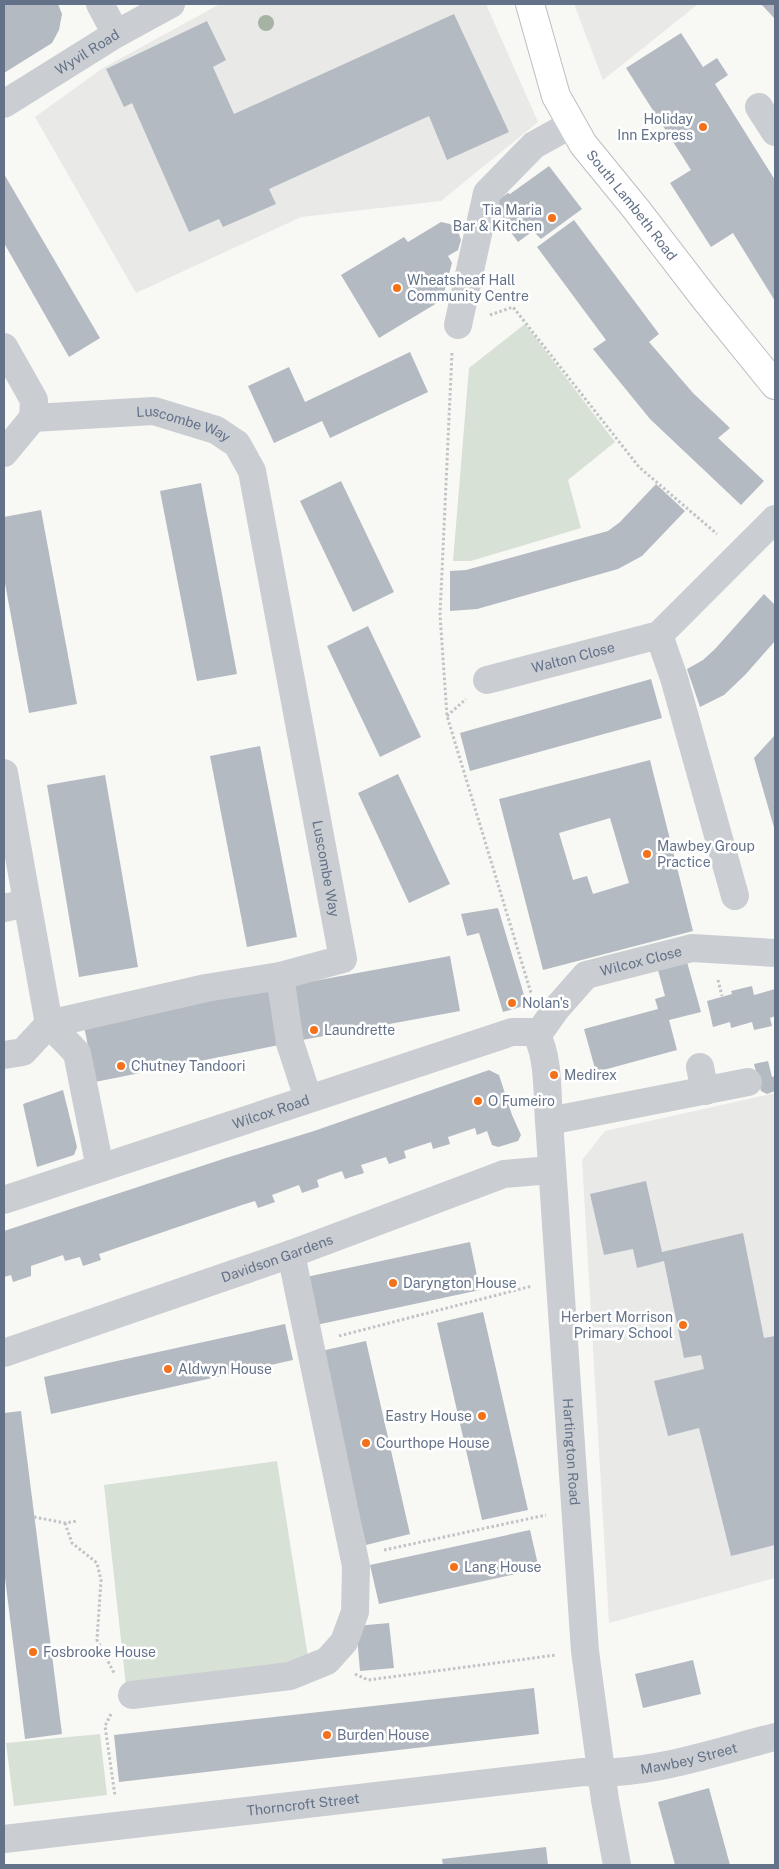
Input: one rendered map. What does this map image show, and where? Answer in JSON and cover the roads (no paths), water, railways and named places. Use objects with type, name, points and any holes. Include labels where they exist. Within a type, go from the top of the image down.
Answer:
[{"type":"highway","name":"South Lambeth Road","points":[[530,4],[556,96],[583,144],[775,385]]},
{"type":"street","points":[[100,4],[116,34]]},
{"type":"street","name":"Wyvil Road","points":[[4,104],[116,34],[171,4]]},
{"type":"street","points":[[760,108],[775,132]]},
{"type":"street","points":[[458,322],[487,193],[534,145],[572,124]]},
{"type":"street","points":[[4,347],[34,400],[33,418],[4,453]]},
{"type":"street","name":"Luscombe Way","points":[[33,418],[154,411],[216,430],[237,444],[252,471],[343,959],[280,976],[206,988],[50,1024]]},
{"type":"street","points":[[735,896],[674,678],[660,635],[775,519]]},
{"type":"street","name":"Walton Close","points":[[487,680],[660,635]]},
{"type":"street","points":[[4,773],[16,905],[50,1024],[77,1054],[100,1168]]},
{"type":"street","name":"Wilcox Close","points":[[537,1036],[556,1009],[586,975],[692,948],[775,952]]},
{"type":"street","points":[[280,976],[290,1043],[308,1098]]},
{"type":"street","points":[[4,1055],[23,1052],[50,1024]]},
{"type":"street","name":"Wilcox Road","points":[[4,1200],[512,1032],[530,1032],[537,1036]]},
{"type":"street","name":"Hartington Road","points":[[537,1036],[542,1045],[544,1056],[585,1651],[617,1865]]},
{"type":"street","points":[[549,1121],[702,1079],[748,1082]]},
{"type":"street","name":"Davidson Gardens","points":[[4,1353],[292,1254],[504,1174],[552,1170]]},
{"type":"street","points":[[129,1697],[290,1676],[328,1661],[344,1642],[355,1612],[356,1566],[292,1254]]},
{"type":"street","name":"Mawbey Street","points":[[602,1774],[664,1765],[775,1737]]},
{"type":"street","name":"Thorncroft Street","points":[[4,1839],[583,1772],[602,1774]]},
{"type":"place","name":"Holiday Inn Express","points":[[703,127]]},
{"type":"place","name":"Tia Maria Bar & Kitchen","points":[[552,218]]},
{"type":"place","name":"Wheatsheaf Hall Community Centre","points":[[397,288]]},
{"type":"place","name":"Mawbey Group Practice","points":[[647,854]]},
{"type":"place","name":"Nolan's","points":[[512,1003]]},
{"type":"place","name":"Laundrette","points":[[314,1030]]},
{"type":"place","name":"Chutney Tandoori","points":[[121,1066]]},
{"type":"place","name":"Medirex","points":[[554,1075]]},
{"type":"place","name":"O Fumeiro","points":[[478,1101]]},
{"type":"place","name":"Daryngton House","points":[[393,1283]]},
{"type":"place","name":"Herbert Morrison Primary School","points":[[683,1325]]},
{"type":"place","name":"Aldwyn House","points":[[168,1369]]},
{"type":"place","name":"Eastry House","points":[[482,1416]]},
{"type":"place","name":"Courthope House","points":[[366,1443]]},
{"type":"place","name":"Lang House","points":[[454,1567]]},
{"type":"place","name":"Fosbrooke House","points":[[33,1652]]},
{"type":"place","name":"Burden House","points":[[327,1735]]}]
